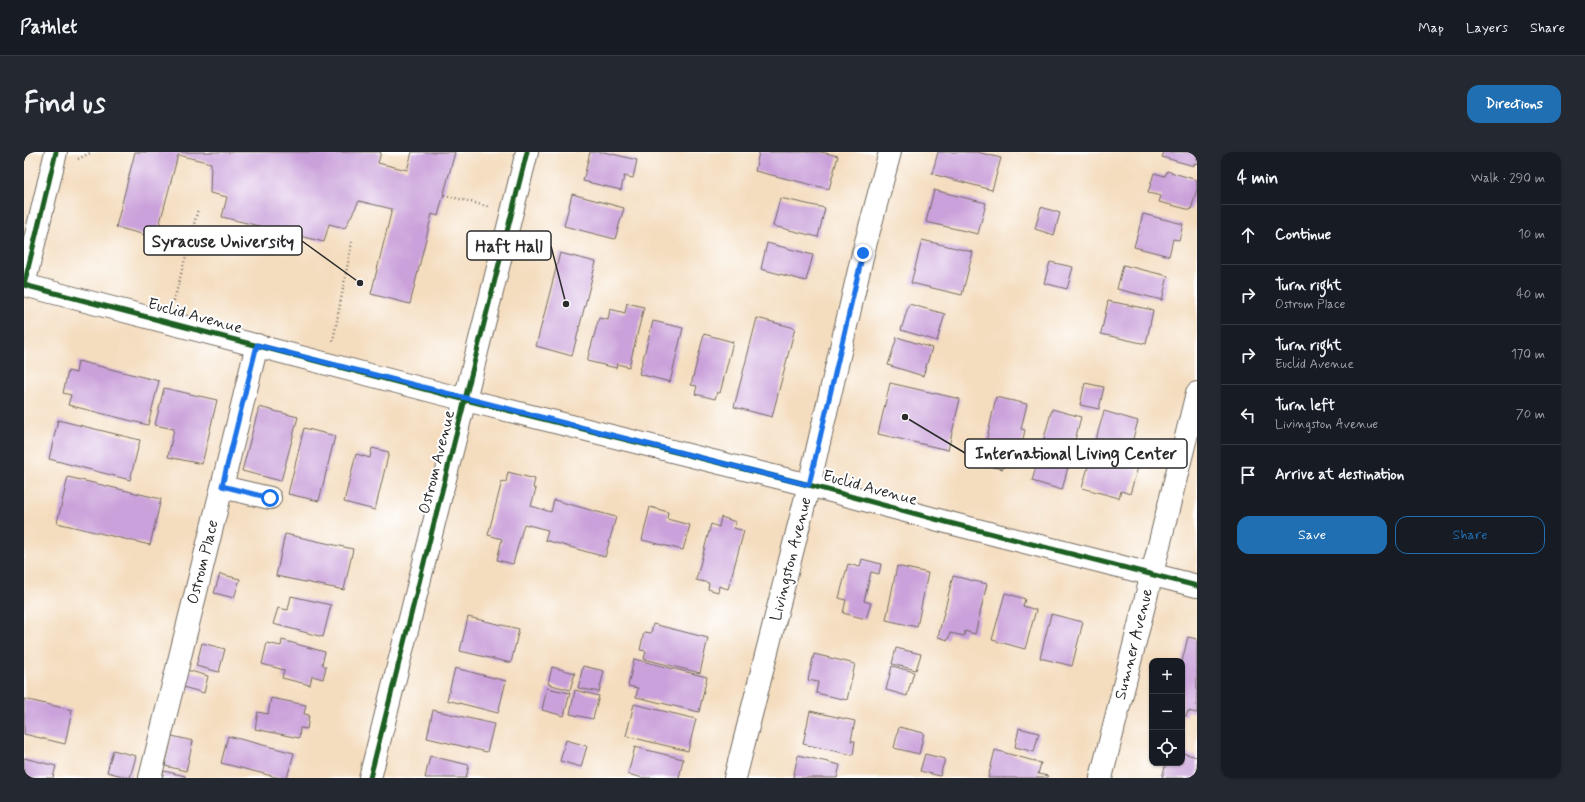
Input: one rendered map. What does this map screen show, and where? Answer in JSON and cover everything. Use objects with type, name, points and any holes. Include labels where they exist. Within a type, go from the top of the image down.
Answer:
[{"type":"street","points":[[24,285],[56,152]]},
{"type":"street","name":"Ostrom Avenue","points":[[370,778],[528,152]]},
{"type":"street","name":"Livingston Avenue","points":[[735,778],[809,485],[863,253],[890,152]]},
{"type":"street","name":"Euclid Avenue","points":[[24,285],[466,400],[809,485],[946,522],[1197,586]]},
{"type":"street","name":"Ostrom Place","points":[[150,778],[257,345]]},
{"type":"street","name":"Sumner Avenue","points":[[1101,778],[1197,393]]},
{"type":"street","points":[[222,486],[270,498]]},
{"type":"path","points":[[444,195],[512,213]]},
{"type":"path","points":[[169,322],[198,209]]},
{"type":"path","points":[[328,363],[352,242]]},
{"type":"building","points":[[135,152],[381,152],[378,163],[407,170],[412,152],[455,152],[438,216],[432,214],[410,304],[371,294],[392,209],[359,201],[345,228],[329,224],[324,242],[222,217],[227,197],[210,193],[211,163],[178,155],[156,238],[116,227]]},
{"type":"building","points":[[590,152],[604,152],[637,160],[633,178],[624,176],[621,190],[583,181]]},
{"type":"building","points":[[759,152],[821,152],[838,156],[829,189],[755,171]]},
{"type":"building","points":[[938,152],[977,152],[1001,158],[992,190],[932,174]]},
{"type":"building","points":[[1164,152],[1197,152],[1197,164],[1194,163],[1194,166],[1162,157]]},
{"type":"building","points":[[1167,171],[1197,180],[1197,189],[1191,210],[1159,202],[1161,196],[1148,193],[1154,173],[1165,176]]},
{"type":"building","points":[[934,190],[986,203],[978,234],[926,222]]},
{"type":"building","points":[[572,194],[624,208],[615,239],[564,226]]},
{"type":"building","points":[[780,198],[825,208],[818,237],[773,226]]},
{"type":"building","points":[[1041,207],[1060,213],[1054,235],[1035,229]]},
{"type":"building","points":[[1143,214],[1183,224],[1179,240],[1173,239],[1169,256],[1134,247]]},
{"type":"building","points":[[922,240],[973,252],[962,295],[911,283]]},
{"type":"building","points":[[767,243],[813,255],[806,281],[761,269]]},
{"type":"building","points":[[560,253],[596,262],[572,356],[536,346]]},
{"type":"building","points":[[1050,262],[1073,267],[1067,289],[1044,283]]},
{"type":"building","points":[[1123,265],[1168,276],[1162,300],[1117,289]]},
{"type":"building","points":[[1108,301],[1153,310],[1146,344],[1101,334]]},
{"type":"building","points":[[627,303],[644,307],[629,367],[617,364],[616,368],[587,361],[599,318],[608,320],[610,309],[625,313]]},
{"type":"building","points":[[909,304],[945,314],[937,341],[901,330]]},
{"type":"building","points":[[757,318],[795,328],[772,417],[734,407]]},
{"type":"building","points":[[653,321],[683,328],[670,382],[639,374]]},
{"type":"building","points":[[704,334],[733,342],[720,393],[717,392],[715,399],[695,394],[697,386],[691,385]]},
{"type":"building","points":[[897,337],[932,348],[923,376],[888,365]]},
{"type":"building","points":[[78,361],[159,381],[148,425],[68,405],[71,395],[63,393],[68,371],[76,373]]},
{"type":"building","points":[[890,383],[960,399],[948,450],[878,434]]},
{"type":"building","points":[[1085,383],[1104,387],[1099,409],[1080,405]]},
{"type":"building","points":[[164,388],[217,400],[202,464],[168,457],[174,429],[155,425]]},
{"type":"building","points":[[996,397],[1027,404],[1021,429],[1025,430],[1019,457],[1014,455],[1011,466],[1004,464],[1003,469],[988,466],[990,457],[983,456]]},
{"type":"building","points":[[259,407],[298,417],[281,481],[242,471]]},
{"type":"building","points":[[1052,409],[1081,417],[1062,490],[1032,481]]},
{"type":"building","points":[[1104,411],[1138,421],[1128,456],[1140,460],[1130,494],[1121,491],[1119,498],[1082,488]]},
{"type":"building","points":[[58,420],[140,440],[130,480],[49,459]]},
{"type":"building","points":[[304,428],[335,436],[319,501],[288,494]]},
{"type":"building","points":[[372,448],[389,452],[375,510],[344,502],[356,454],[370,458]]},
{"type":"building","points":[[508,472],[535,479],[533,488],[536,489],[531,506],[551,512],[554,500],[616,517],[605,557],[545,540],[548,530],[524,524],[513,564],[497,560],[502,539],[488,535],[502,481],[506,482]]},
{"type":"building","points":[[68,477],[161,499],[150,545],[57,523]]},
{"type":"building","points":[[650,507],[668,512],[667,519],[690,525],[683,550],[642,540]]},
{"type":"building","points":[[721,517],[736,522],[734,528],[744,531],[728,589],[719,586],[718,592],[708,589],[709,583],[696,580],[711,524],[719,527]]},
{"type":"building","points":[[285,534],[353,549],[344,590],[276,576]]},
{"type":"building","points":[[862,559],[881,564],[879,574],[871,572],[864,601],[871,603],[866,619],[843,613],[846,600],[839,598],[848,564],[860,567]]},
{"type":"building","points":[[897,566],[928,573],[917,627],[886,620]]},
{"type":"building","points":[[220,574],[240,579],[234,598],[214,593]]},
{"type":"building","points":[[953,576],[987,584],[975,634],[965,631],[964,636],[950,633],[948,640],[938,637]]},
{"type":"building","points":[[1005,593],[1025,599],[1023,606],[1036,610],[1025,649],[992,640]]},
{"type":"building","points":[[291,596],[331,605],[323,637],[273,624],[278,608],[288,610]]},
{"type":"building","points":[[1051,614],[1083,622],[1072,666],[1040,658]]},
{"type":"building","points":[[468,617],[519,629],[511,663],[460,651]]},
{"type":"building","points":[[653,624],[708,638],[700,673],[644,659],[646,651],[640,650],[644,632],[651,633]]},
{"type":"building","points":[[1188,637],[1197,639],[1197,713],[1188,711],[1186,716],[1185,658],[1183,658]]},
{"type":"building","points":[[282,640],[325,652],[322,664],[326,667],[323,679],[312,676],[310,685],[282,678],[284,670],[262,664],[267,643],[281,646]]},
{"type":"building","points":[[202,643],[225,649],[219,672],[196,666]]},
{"type":"building","points":[[896,648],[921,654],[916,670],[892,664]]},
{"type":"building","points":[[814,654],[855,664],[847,700],[816,693],[818,682],[808,680]]},
{"type":"building","points":[[634,659],[707,677],[699,712],[636,697],[638,688],[628,686]]},
{"type":"building","points":[[583,666],[604,671],[599,692],[578,688]]},
{"type":"building","points":[[892,666],[914,672],[907,696],[886,690]]},
{"type":"building","points":[[552,667],[575,673],[570,690],[548,684]]},
{"type":"building","points":[[455,668],[506,681],[498,713],[447,700]]},
{"type":"building","points":[[187,670],[208,676],[204,693],[183,687]]},
{"type":"building","points":[[547,688],[570,693],[564,716],[542,710]]},
{"type":"building","points":[[575,690],[599,696],[593,719],[570,714]]},
{"type":"building","points":[[271,698],[306,705],[304,714],[309,715],[307,729],[300,728],[299,738],[255,729],[258,712],[268,714]]},
{"type":"building","points":[[24,699],[72,710],[65,744],[24,734]]},
{"type":"building","points":[[634,704],[696,719],[688,751],[626,736]]},
{"type":"building","points":[[433,710],[494,724],[487,752],[427,738]]},
{"type":"building","points":[[810,711],[855,721],[851,741],[855,741],[853,755],[803,744]]},
{"type":"building","points":[[899,727],[924,733],[919,754],[894,748]]},
{"type":"building","points":[[1019,728],[1039,733],[1034,752],[1015,747]]},
{"type":"building","points":[[172,736],[193,741],[186,771],[165,766]]},
{"type":"building","points":[[228,736],[294,753],[287,778],[280,778],[221,763]]},
{"type":"building","points":[[566,740],[587,746],[581,767],[560,761]]},
{"type":"building","points":[[635,747],[683,759],[679,778],[643,778],[628,774]]},
{"type":"building","points":[[113,750],[136,756],[130,778],[107,772]]},
{"type":"building","points":[[995,750],[1041,763],[1038,774],[1048,776],[1047,778],[988,778]]},
{"type":"building","points":[[925,754],[945,759],[940,776],[920,771]]},
{"type":"building","points":[[1185,754],[1197,757],[1197,778],[1162,778],[1165,766],[1185,766]]},
{"type":"building","points":[[798,755],[840,765],[837,778],[793,778]]},
{"type":"building","points":[[430,756],[469,765],[466,778],[425,778]]},
{"type":"building","points":[[24,758],[56,766],[53,778],[24,778]]},
{"type":"building","points":[[164,771],[185,776],[185,778],[162,778]]},
{"type":"cycle path","points":[[24,285],[56,152]]},
{"type":"cycle path","points":[[370,778],[527,152]]},
{"type":"cycle path","points":[[24,285],[466,400],[809,485],[946,522],[1197,586]]},
{"type":"place","name":"Syracuse University","points":[[360,283]]},
{"type":"place","name":"Haft Hall","points":[[566,304]]},
{"type":"place","name":"International Living Center","points":[[905,417]]},
{"type":"route","points":[[270,498],[222,486],[257,345],[466,400],[809,485],[863,253]]}]
